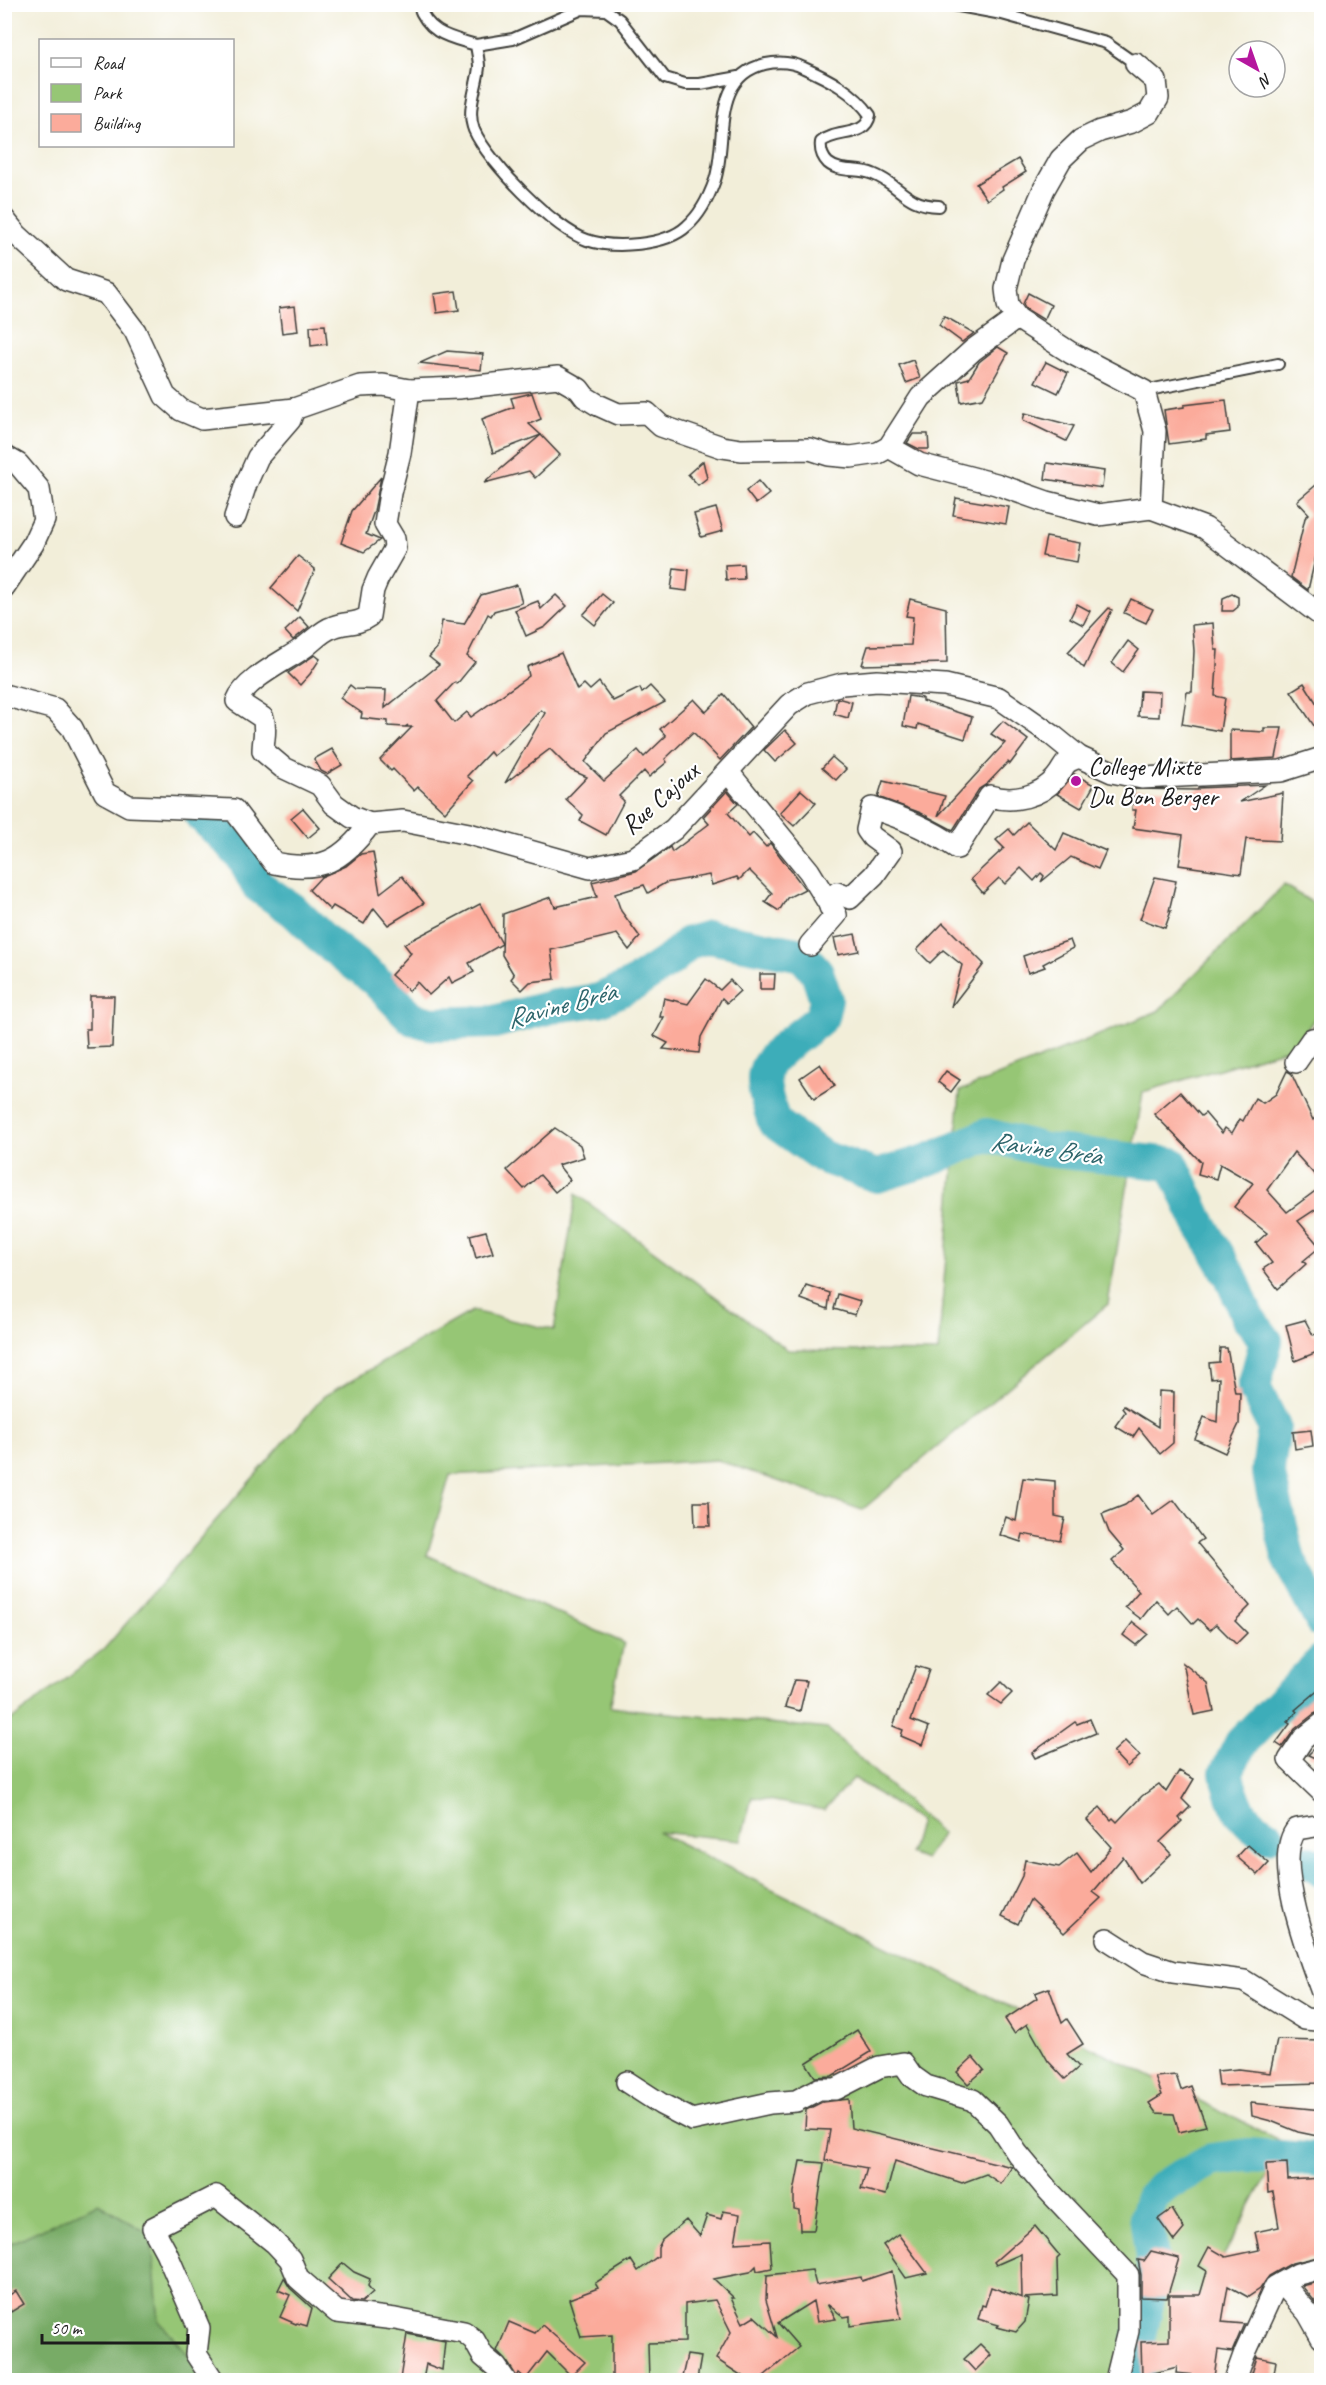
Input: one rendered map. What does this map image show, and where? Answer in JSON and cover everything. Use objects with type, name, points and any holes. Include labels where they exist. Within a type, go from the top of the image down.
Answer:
[{"type":"street","points":[[1136,64],[1156,81],[1158,99],[1149,113],[1132,122],[1100,131],[1081,140],[1061,159],[1044,189],[1012,261],[1006,289],[1008,305],[1017,318],[1071,353],[1144,392],[1155,431],[1152,508]]},
{"type":"street","points":[[4,219],[17,235],[66,280],[106,293],[135,331],[165,396],[181,410],[202,419],[294,410],[360,386],[383,384],[409,390],[458,388],[558,376],[579,389],[585,397],[618,414],[647,412],[661,426],[722,447],[741,450],[810,449],[829,455],[851,457],[878,453],[889,447],[921,397],[973,351],[1017,318]]},
{"type":"street","points":[[4,695],[55,709],[72,728],[105,793],[129,806],[234,810],[274,863],[297,868],[324,865],[354,845],[370,824],[352,817],[334,804],[320,785],[298,776],[272,760],[263,751],[263,740],[267,730],[263,718],[237,701],[240,693],[258,678],[321,634],[333,627],[359,623],[369,616],[373,590],[395,548],[394,539],[385,524],[400,453],[409,390]]},
{"type":"street","points":[[235,517],[258,457],[290,420],[294,410]]},
{"type":"street","points":[[889,447],[919,464],[996,484],[1047,502],[1098,515],[1152,508],[1205,528],[1322,616]]},
{"type":"street","points":[[4,456],[18,464],[39,489],[44,520],[33,544],[4,587]]},
{"type":"street","name":"Rue Cajoux","points":[[370,824],[403,821],[469,834],[590,868],[633,859],[674,829],[789,705],[808,693],[842,684],[877,681],[945,685],[999,698],[1079,757],[1112,772],[1142,777],[1281,771],[1322,758]]},
{"type":"street","points":[[830,907],[831,899],[837,893],[850,898],[874,875],[891,851],[872,837],[867,830],[872,808],[907,819],[936,833],[957,848],[990,796],[1011,800],[1036,792],[1055,779],[1065,762],[1079,757]]},
{"type":"street","points":[[728,772],[808,871],[836,915],[810,945]]},
{"type":"street","points":[[1296,1062],[1312,1039],[1322,1037]]},
{"type":"street","points":[[1322,1724],[1303,1739],[1289,1760],[1322,1792]]},
{"type":"street","points":[[1322,1825],[1297,1829],[1290,1842],[1288,1862],[1297,1923],[1322,1992]]},
{"type":"street","points":[[1107,1939],[1143,1962],[1173,1972],[1244,1981],[1305,2019],[1317,2020],[1322,2017]]},
{"type":"street","points":[[627,2082],[661,2104],[692,2120],[770,2103],[796,2101],[819,2089],[836,2089],[879,2067],[903,2063],[912,2076],[926,2086],[973,2100],[998,2124],[1017,2153],[1047,2189],[1128,2275],[1128,2331],[1116,2380]]},
{"type":"street","points":[[213,2380],[196,2354],[199,2328],[153,2228],[216,2196],[275,2242],[290,2259],[298,2278],[337,2312],[395,2319],[464,2332],[474,2340],[483,2356],[496,2367],[505,2380]]},
{"type":"street","points":[[1235,2380],[1275,2287],[1298,2274],[1322,2268]]},
{"type":"street","points":[[1282,2283],[1308,2313],[1322,2338]]},
{"type":"lane","points":[[418,4],[422,15],[435,31],[476,45],[513,39],[582,9],[606,10],[620,20],[665,78],[685,84],[700,84],[739,77]]},
{"type":"lane","points":[[948,4],[1002,14],[1106,43],[1136,64]]},
{"type":"lane","points":[[476,45],[479,64],[471,111],[474,130],[524,195],[562,225],[586,240],[612,245],[644,243],[667,238],[686,228],[701,211],[715,179],[728,95],[739,77],[752,67],[772,63],[794,63],[839,86],[870,115],[869,120],[860,130],[832,135],[825,139],[820,148],[829,164],[838,169],[873,174],[914,202],[924,206],[939,206]]},
{"type":"lane","points":[[1144,392],[1278,364]]},
{"type":"green space","points":[[1284,885],[1321,908],[1321,1009],[1296,1046],[1143,1092],[1108,1304],[862,1510],[717,1460],[450,1475],[427,1555],[624,1643],[610,1707],[828,1729],[942,1834],[925,1860],[910,1854],[920,1821],[854,1778],[824,1810],[752,1797],[741,1840],[657,1832],[1285,2143],[1156,2380],[5,2380],[5,1725],[104,1649],[324,1396],[472,1311],[554,1330],[576,1194],[788,1350],[938,1352],[960,1091],[1158,1011]]},
{"type":"green space","points":[[98,2203],[151,2235],[159,2321],[209,2380],[5,2380],[4,2351],[8,2348],[3,2297],[7,2245]]},
{"type":"building","points":[[1018,159],[1026,172],[1002,187],[1003,189],[987,200],[976,184]]},
{"type":"building","points":[[456,291],[459,310],[437,313],[434,294]]},
{"type":"building","points":[[1028,293],[1051,305],[1044,320],[1026,309],[1023,304]]},
{"type":"building","points":[[295,306],[298,331],[282,333],[279,308]]},
{"type":"building","points":[[944,316],[974,333],[962,342],[939,325]]},
{"type":"building","points":[[325,325],[327,344],[311,346],[310,326]]},
{"type":"building","points":[[998,347],[1008,353],[983,398],[961,402],[958,381],[969,378],[979,362]]},
{"type":"building","points":[[447,351],[483,354],[481,370],[420,363]]},
{"type":"building","points":[[913,360],[920,378],[906,383],[899,365]]},
{"type":"building","points":[[1046,362],[1068,373],[1058,393],[1035,382]]},
{"type":"building","points":[[532,393],[541,419],[529,424],[541,435],[493,453],[482,419],[514,407],[511,398]]},
{"type":"building","points":[[1226,400],[1230,432],[1206,435],[1206,439],[1169,444],[1164,410]]},
{"type":"building","points":[[1025,413],[1074,426],[1066,441],[1023,420]]},
{"type":"building","points":[[913,434],[928,434],[929,449],[919,449],[907,443]]},
{"type":"building","points":[[541,435],[560,455],[535,478],[529,471],[484,483]]},
{"type":"building","points":[[703,461],[707,478],[698,485],[688,474]]},
{"type":"building","points":[[1047,463],[1104,471],[1102,488],[1045,479]]},
{"type":"building","points":[[381,477],[374,511],[366,534],[380,540],[364,552],[341,543],[352,511]]},
{"type":"building","points":[[1322,480],[1322,555],[1317,551],[1308,590],[1291,577],[1305,518],[1309,514],[1297,501]]},
{"type":"building","points":[[758,481],[769,494],[756,504],[746,491]]},
{"type":"building","points":[[956,498],[1009,507],[1006,524],[953,515]]},
{"type":"building","points":[[716,508],[723,531],[701,537],[694,514]]},
{"type":"building","points":[[1046,537],[1080,543],[1077,562],[1042,556]]},
{"type":"building","points":[[298,556],[315,569],[297,611],[271,588]]},
{"type":"building","points":[[743,564],[744,579],[726,580],[725,565]]},
{"type":"building","points":[[674,568],[689,570],[687,591],[671,589]]},
{"type":"building","points":[[517,585],[522,603],[494,611],[491,616],[488,614],[467,656],[475,662],[457,684],[455,682],[437,701],[454,723],[467,712],[471,717],[529,676],[527,667],[561,653],[577,690],[584,684],[590,690],[599,682],[613,701],[640,688],[642,693],[650,686],[665,702],[606,733],[585,762],[604,781],[638,750],[644,757],[666,736],[660,729],[694,699],[706,712],[724,694],[751,727],[720,760],[693,732],[665,759],[667,762],[649,777],[644,771],[619,796],[624,801],[606,835],[580,821],[583,815],[566,799],[587,777],[571,770],[550,749],[505,783],[545,713],[541,710],[507,745],[493,756],[490,752],[467,776],[473,781],[445,812],[418,787],[414,791],[393,769],[391,771],[380,760],[412,727],[406,727],[408,725],[405,727],[388,726],[388,721],[361,718],[362,713],[340,698],[350,685],[355,689],[386,690],[385,708],[439,665],[429,657],[438,647],[442,621],[464,624],[481,595]]},
{"type":"building","points":[[602,594],[613,603],[595,625],[583,615]]},
{"type":"building","points":[[1232,594],[1238,597],[1238,607],[1233,611],[1222,611],[1223,598]]},
{"type":"building","points":[[556,595],[567,606],[545,627],[526,636],[515,610],[538,601],[541,609]]},
{"type":"building","points":[[910,599],[946,608],[947,663],[862,665],[868,646],[911,645],[913,617],[906,616]]},
{"type":"building","points":[[1131,599],[1153,609],[1146,623],[1124,613]]},
{"type":"building","points":[[1077,604],[1090,611],[1083,625],[1070,618]]},
{"type":"building","points":[[1109,608],[1112,610],[1084,668],[1068,652]]},
{"type":"building","points":[[300,617],[309,627],[293,640],[285,631]]},
{"type":"building","points":[[1213,623],[1215,650],[1218,650],[1215,696],[1225,698],[1220,731],[1182,724],[1187,692],[1192,692],[1194,651],[1192,625]]},
{"type":"building","points":[[1128,641],[1139,650],[1123,672],[1112,663]]},
{"type":"building","points":[[315,655],[320,659],[300,685],[288,673]]},
{"type":"building","points":[[1304,683],[1322,712],[1322,738],[1291,691]]},
{"type":"building","points":[[1140,691],[1160,692],[1159,717],[1138,716]]},
{"type":"building","points":[[908,696],[922,698],[922,701],[972,717],[965,739],[918,724],[917,729],[903,726]]},
{"type":"building","points":[[837,698],[852,702],[848,718],[834,714]]},
{"type":"building","points":[[1003,721],[1028,740],[1010,764],[1008,762],[979,789],[953,830],[921,813],[878,797],[883,781],[945,796],[938,816],[1005,743],[991,734]]},
{"type":"building","points":[[1264,728],[1282,728],[1276,758],[1230,761],[1230,730],[1264,732]]},
{"type":"building","points":[[785,730],[797,743],[775,762],[764,750]]},
{"type":"building","points":[[332,749],[342,765],[327,774],[321,771],[314,759]]},
{"type":"building","points":[[832,757],[846,769],[836,780],[822,768]]},
{"type":"building","points":[[1074,774],[1094,785],[1081,808],[1057,794]]},
{"type":"building","points":[[1265,785],[1240,802],[1283,793],[1280,841],[1246,839],[1241,874],[1179,865],[1183,835],[1133,828],[1136,810],[1132,810],[1134,789],[1198,790],[1198,788]]},
{"type":"building","points":[[801,790],[816,803],[794,826],[780,813]]},
{"type":"building","points":[[727,791],[738,804],[728,813],[749,837],[753,833],[766,847],[770,843],[805,889],[787,898],[779,911],[765,902],[772,893],[749,870],[739,880],[737,877],[712,885],[709,875],[665,883],[648,893],[644,885],[615,894],[621,911],[640,937],[629,950],[617,934],[551,950],[555,979],[530,982],[522,990],[511,979],[514,975],[502,955],[503,914],[551,897],[555,907],[597,897],[592,882],[636,871],[670,847],[672,852],[709,824],[703,817]]},
{"type":"building","points":[[303,808],[320,828],[308,838],[291,818]]},
{"type":"building","points":[[1027,822],[1056,850],[1064,833],[1106,851],[1098,869],[1071,857],[1041,882],[1044,876],[1041,873],[1034,881],[1021,868],[1005,884],[999,878],[983,893],[971,879],[1004,848],[996,840],[1009,829],[1014,835]]},
{"type":"building","points":[[373,852],[380,893],[402,876],[424,903],[388,925],[374,908],[364,924],[333,906],[330,910],[309,890],[321,877],[346,866],[361,854]]},
{"type":"building","points":[[1155,877],[1176,881],[1169,911],[1171,911],[1165,928],[1140,919]]},
{"type":"building","points":[[480,904],[502,944],[469,963],[474,972],[452,983],[449,977],[429,995],[417,982],[409,991],[391,975],[411,953],[404,944]]},
{"type":"building","points":[[943,923],[984,964],[951,1007],[962,965],[943,950],[930,963],[917,950]]},
{"type":"building","points":[[855,934],[859,951],[838,955],[834,938]]},
{"type":"building","points":[[1070,940],[1073,948],[1043,964],[1045,967],[1028,973],[1023,956]]},
{"type":"building","points":[[760,974],[775,974],[774,989],[760,989]]},
{"type":"building","points":[[706,979],[720,990],[730,980],[740,991],[727,1003],[722,998],[701,1037],[699,1053],[663,1049],[668,1043],[654,1036],[664,1017],[660,1017],[664,998],[688,1004]]},
{"type":"building","points":[[90,996],[114,996],[112,1047],[87,1048],[86,1029],[90,1029]]},
{"type":"building","points":[[820,1064],[835,1086],[814,1099],[800,1078]]},
{"type":"building","points":[[946,1071],[960,1080],[951,1092],[938,1082]]},
{"type":"building","points":[[1287,1071],[1291,1073],[1313,1120],[1322,1111],[1322,1183],[1294,1152],[1267,1190],[1287,1212],[1322,1186],[1322,1205],[1298,1221],[1320,1247],[1303,1261],[1306,1264],[1278,1289],[1263,1269],[1272,1263],[1256,1243],[1267,1233],[1234,1207],[1253,1183],[1220,1164],[1216,1179],[1198,1174],[1201,1162],[1154,1114],[1180,1092],[1201,1116],[1205,1113],[1222,1133],[1225,1128],[1232,1133],[1240,1119],[1243,1121],[1255,1098],[1263,1103],[1276,1094]]},
{"type":"building","points":[[555,1128],[580,1145],[584,1157],[558,1165],[570,1180],[555,1192],[540,1175],[524,1189],[507,1170]]},
{"type":"building","points":[[486,1231],[493,1253],[476,1258],[470,1235]]},
{"type":"building","points":[[806,1285],[830,1293],[828,1309],[801,1299]]},
{"type":"building","points":[[838,1294],[860,1301],[855,1315],[834,1309]]},
{"type":"building","points":[[1305,1320],[1313,1335],[1322,1333],[1322,1350],[1295,1361],[1286,1325]]},
{"type":"building","points":[[1220,1348],[1227,1348],[1235,1392],[1240,1392],[1239,1424],[1225,1453],[1195,1439],[1204,1417],[1217,1422],[1219,1378],[1211,1379],[1209,1363],[1219,1362]]},
{"type":"building","points":[[1159,1391],[1174,1392],[1173,1443],[1160,1454],[1139,1428],[1133,1437],[1115,1426],[1125,1412],[1122,1408],[1124,1406],[1158,1427]]},
{"type":"building","points":[[1311,1430],[1313,1446],[1295,1449],[1293,1432]]},
{"type":"building","points":[[1023,1478],[1055,1481],[1055,1516],[1065,1518],[1060,1541],[1023,1534],[1021,1542],[1000,1535],[1006,1517],[1016,1521]]},
{"type":"building","points":[[1138,1495],[1153,1515],[1174,1500],[1203,1539],[1197,1543],[1250,1606],[1235,1621],[1247,1633],[1236,1644],[1216,1624],[1210,1630],[1198,1619],[1193,1624],[1177,1606],[1169,1614],[1156,1600],[1141,1619],[1125,1607],[1139,1591],[1112,1561],[1124,1550],[1109,1532],[1102,1514],[1125,1505]]},
{"type":"building","points":[[694,1502],[709,1502],[710,1526],[695,1526]]},
{"type":"building","points":[[1133,1622],[1148,1634],[1136,1645],[1123,1635]]},
{"type":"building","points":[[1183,1663],[1208,1683],[1214,1711],[1194,1715]]},
{"type":"building","points":[[916,1666],[929,1670],[911,1720],[929,1727],[922,1745],[901,1736],[903,1730],[893,1726]]},
{"type":"building","points":[[794,1680],[807,1681],[800,1711],[785,1707]]},
{"type":"building","points":[[1001,1682],[1012,1693],[1001,1704],[988,1695]]},
{"type":"building","points":[[1322,1687],[1322,1711],[1314,1714],[1295,1729],[1282,1747],[1276,1743],[1290,1724],[1287,1722],[1297,1712],[1295,1710]]},
{"type":"building","points":[[1090,1719],[1096,1733],[1035,1758],[1032,1753],[1075,1722],[1077,1724]]},
{"type":"building","points":[[1125,1741],[1140,1756],[1127,1767],[1113,1752]]},
{"type":"building","points":[[1322,1741],[1322,1761],[1308,1755]]},
{"type":"building","points":[[1179,1771],[1194,1779],[1182,1799],[1190,1807],[1179,1818],[1182,1821],[1160,1842],[1171,1854],[1140,1883],[1123,1857],[1093,1892],[1101,1898],[1064,1933],[1030,1900],[1018,1924],[1002,1916],[1022,1876],[1025,1860],[1059,1867],[1077,1853],[1091,1872],[1111,1847],[1087,1820],[1100,1807],[1111,1820],[1113,1818],[1117,1822],[1142,1796],[1159,1784],[1166,1792]]},
{"type":"building","points":[[1248,1845],[1269,1863],[1258,1875],[1237,1857]]},
{"type":"building","points":[[1049,1988],[1062,2023],[1067,2019],[1083,2044],[1067,2054],[1079,2067],[1065,2079],[1048,2061],[1027,2024],[1014,2033],[1005,2019],[1037,1998],[1035,1993]]},
{"type":"building","points":[[857,2030],[871,2052],[832,2076],[815,2077],[806,2063]]},
{"type":"building","points":[[1277,2040],[1322,2041],[1320,2083],[1219,2086],[1217,2071],[1239,2069],[1270,2073]]},
{"type":"building","points":[[973,2057],[984,2070],[968,2084],[957,2072]]},
{"type":"building","points":[[1176,2075],[1181,2090],[1191,2086],[1206,2126],[1179,2132],[1174,2114],[1156,2113],[1149,2103],[1162,2095],[1155,2077]]},
{"type":"building","points":[[849,2099],[851,2128],[1012,2167],[1001,2184],[986,2174],[962,2183],[895,2161],[886,2195],[861,2189],[867,2168],[825,2160],[830,2130],[805,2129],[806,2110],[822,2102]]},
{"type":"building","points":[[1251,2103],[1322,2110],[1322,2137],[1298,2132],[1252,2116]]},
{"type":"building","points":[[800,2161],[824,2163],[814,2230],[800,2230],[799,2210],[794,2209],[794,2192]]},
{"type":"building","points":[[1287,2163],[1288,2180],[1322,2178],[1322,2256],[1292,2263],[1269,2276],[1260,2289],[1248,2297],[1228,2286],[1222,2322],[1244,2324],[1232,2352],[1218,2350],[1214,2377],[1176,2373],[1177,2367],[1142,2376],[1141,2342],[1169,2341],[1169,2295],[1200,2295],[1207,2271],[1199,2266],[1209,2247],[1226,2257],[1259,2250],[1255,2232],[1279,2227],[1273,2192],[1268,2193],[1266,2164]]},
{"type":"building","points":[[1172,2209],[1184,2229],[1174,2241],[1158,2219]]},
{"type":"building","points":[[723,2211],[740,2214],[735,2243],[770,2241],[772,2268],[757,2271],[756,2266],[750,2272],[714,2279],[734,2298],[731,2298],[743,2323],[754,2316],[777,2337],[766,2300],[767,2275],[812,2270],[816,2285],[861,2277],[862,2281],[892,2271],[901,2319],[850,2326],[850,2316],[844,2317],[827,2304],[836,2319],[817,2322],[813,2301],[778,2323],[799,2347],[759,2380],[748,2380],[716,2359],[731,2332],[715,2300],[685,2304],[685,2342],[648,2343],[649,2380],[612,2380],[612,2335],[581,2337],[569,2299],[598,2288],[595,2283],[631,2260],[638,2271],[658,2256],[658,2248],[662,2240],[686,2220],[700,2236],[707,2215],[721,2219]]},
{"type":"building","points":[[1035,2226],[1060,2256],[1057,2259],[1058,2296],[1024,2298],[1029,2300],[1025,2322],[1016,2332],[978,2319],[991,2287],[1022,2298],[1021,2254],[996,2265],[994,2262]]},
{"type":"building","points":[[898,2234],[927,2273],[906,2278],[883,2245]]},
{"type":"building","points":[[1151,2251],[1179,2258],[1167,2298],[1141,2297],[1138,2260],[1144,2261]]},
{"type":"building","points":[[343,2263],[354,2272],[370,2279],[368,2286],[373,2292],[362,2302],[352,2301],[328,2279]]},
{"type":"building","points":[[284,2278],[290,2288],[312,2308],[307,2326],[280,2317],[290,2295],[278,2290]]},
{"type":"building","points":[[1322,2281],[1322,2296],[1317,2304],[1302,2286]]},
{"type":"building","points":[[16,2291],[24,2304],[11,2312],[4,2298]]},
{"type":"building","points":[[509,2322],[535,2333],[542,2325],[585,2362],[571,2376],[547,2352],[526,2379],[519,2373],[517,2377],[497,2351]]},
{"type":"building","points":[[407,2334],[445,2341],[442,2370],[426,2364],[423,2380],[400,2379]]},
{"type":"building","points":[[980,2344],[991,2355],[975,2371],[964,2359]]},
{"type":"building","points":[[687,2355],[701,2357],[697,2380],[682,2377]]},
{"type":"building","points":[[1257,2357],[1276,2361],[1273,2380],[1250,2380]]},
{"type":"waterway","name":"Ravine Bréa","points":[[201,815],[243,858],[257,885],[294,911],[324,940],[374,979],[413,1019],[432,1024],[494,1022],[555,1006],[599,1000],[634,984],[673,958],[688,943],[709,937],[802,955],[817,972],[826,999],[822,1017],[774,1057],[765,1072],[764,1084],[774,1122],[823,1157],[877,1176],[929,1160],[987,1135],[1045,1150],[1172,1164],[1199,1222],[1231,1277],[1247,1316],[1266,1341],[1254,1387],[1274,1427],[1268,1471],[1289,1560],[1322,1622]]},
{"type":"waterway","name":"Ravine Bréa","points":[[1268,1836],[1250,1823],[1239,1810],[1226,1773],[1241,1743],[1322,1661]]},
{"type":"waterway","name":"Ravine Bréa","points":[[1310,1862],[1322,1871]]},
{"type":"waterway","name":"Ravine Bréa","points":[[1140,2380],[1138,2375],[1139,2340],[1154,2272],[1146,2216],[1152,2197],[1167,2184],[1211,2160],[1248,2155],[1322,2160]]},
{"type":"place","name":"College Mixte Du Bon Berger","points":[[1076,781]]}]
